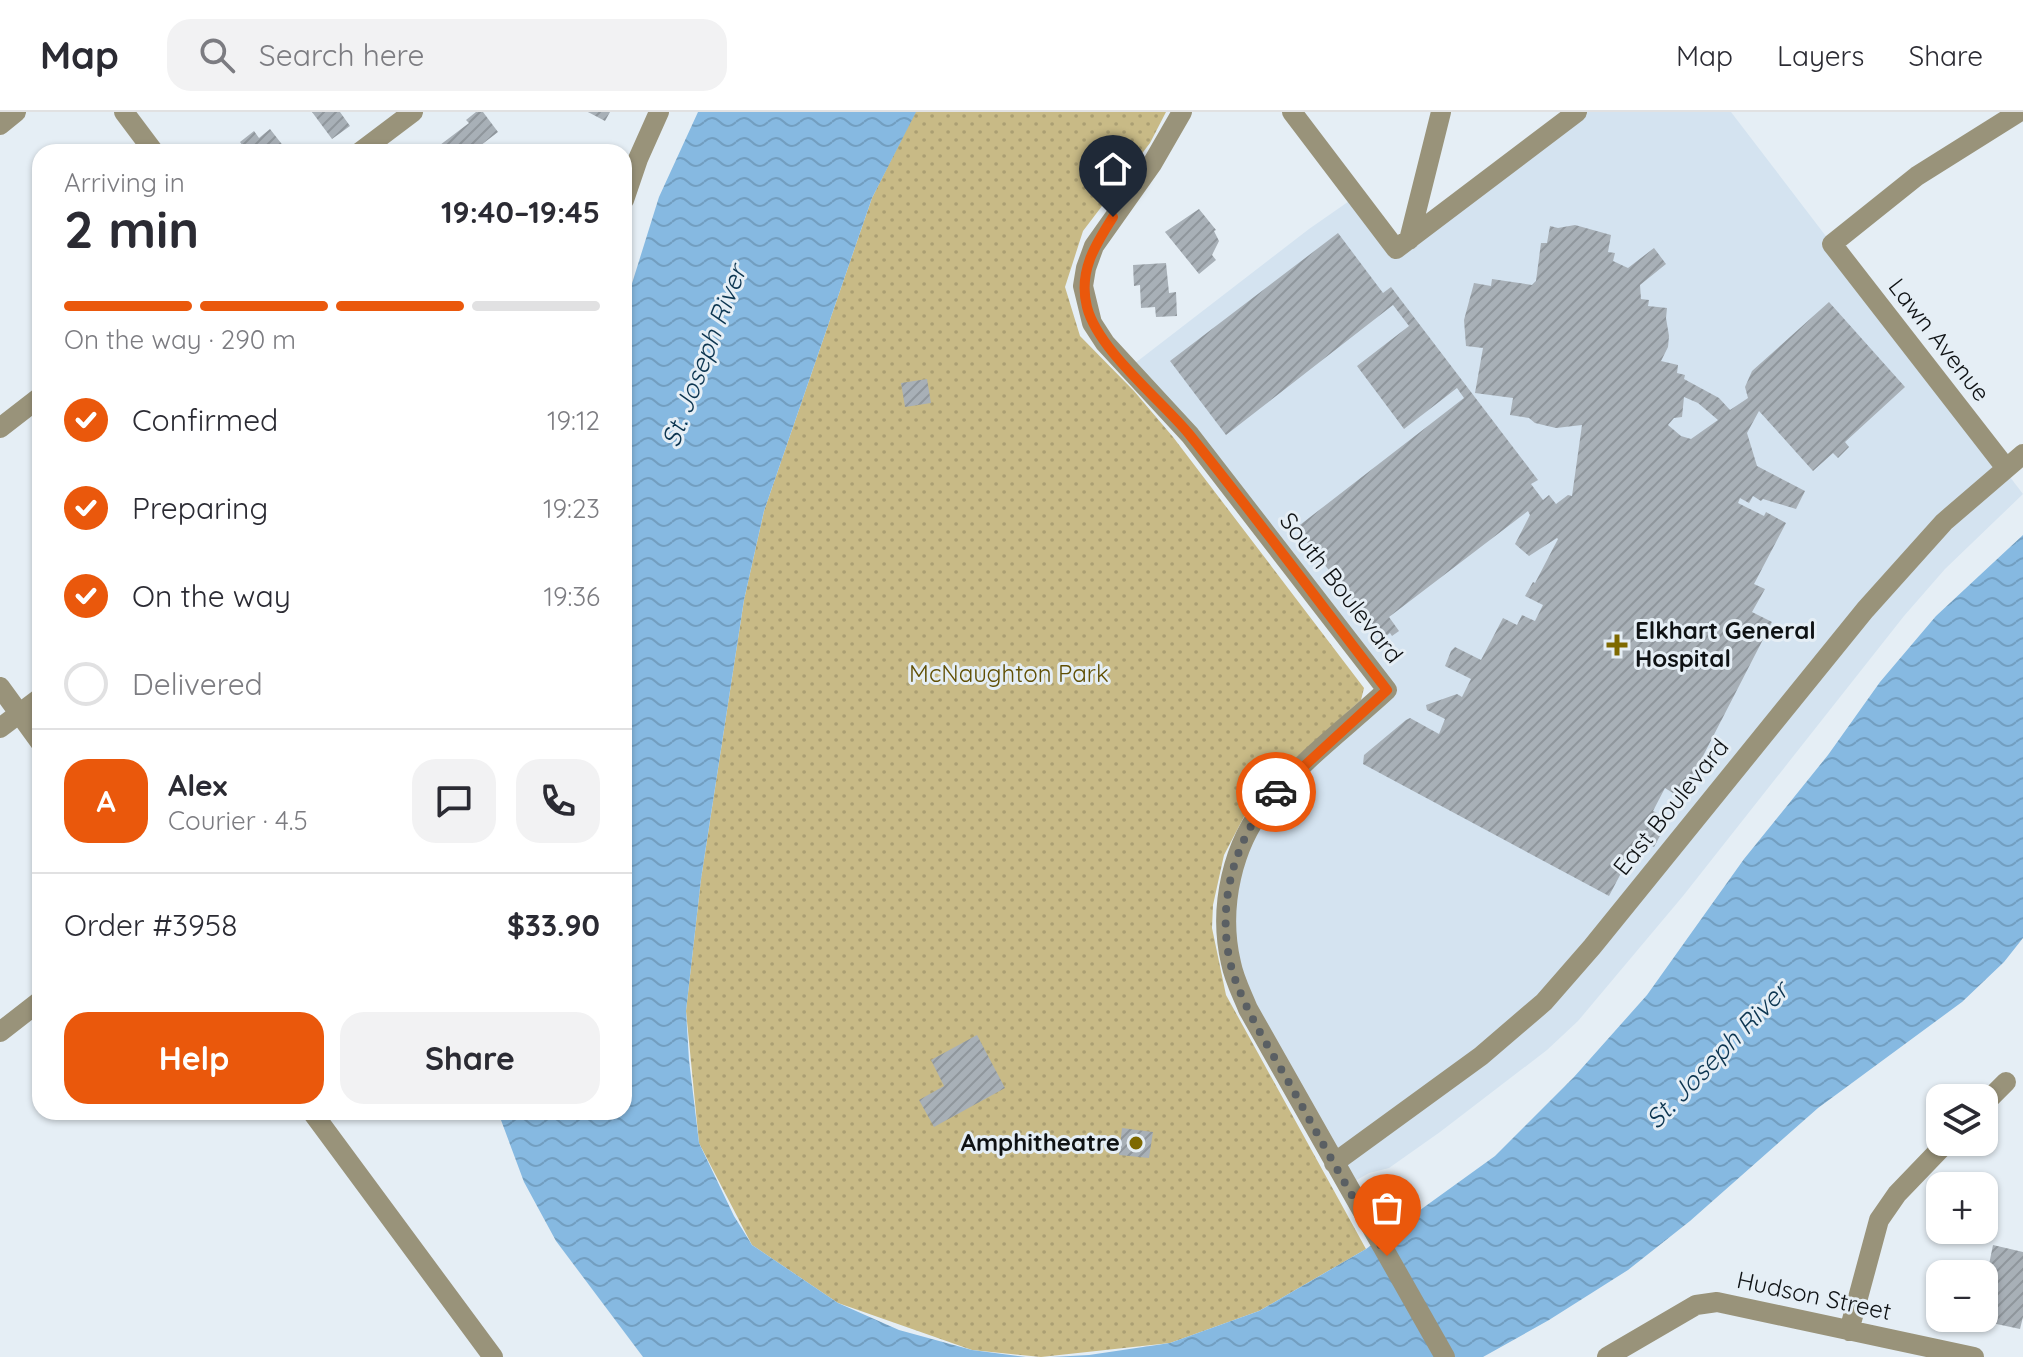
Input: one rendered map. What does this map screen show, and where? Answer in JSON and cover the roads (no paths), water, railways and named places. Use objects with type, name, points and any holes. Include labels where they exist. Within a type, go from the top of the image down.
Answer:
[{"type":"street","points":[[0,125],[16,112]]},
{"type":"street","points":[[124,112],[148,144]]},
{"type":"street","points":[[371,144],[413,112]]},
{"type":"street","points":[[632,177],[659,112]]},
{"type":"street","name":"South Boulevard","points":[[1182,112],[1152,164],[1094,246],[1083,286],[1092,323],[1105,343],[1190,435],[1387,690],[1267,802],[1239,850],[1230,882],[1227,935],[1236,980],[1254,1020],[1334,1163]]},
{"type":"street","points":[[1292,112],[1403,245]]},
{"type":"street","points":[[1403,245],[1441,112]]},
{"type":"street","points":[[1403,245],[1577,112]]},
{"type":"street","name":"Lawn Avenue","points":[[2006,468],[1832,244],[1917,176],[2019,112]]},
{"type":"street","points":[[0,428],[32,403]]},
{"type":"street","name":"East Boulevard","points":[[1334,1163],[1481,1056],[1544,1002],[1865,610],[1944,522],[2023,454]]},
{"type":"street","points":[[0,687],[32,731]]},
{"type":"street","points":[[0,728],[32,704]]},
{"type":"street","points":[[0,1032],[32,1007]]},
{"type":"street","points":[[1998,1090],[2006,1082]]},
{"type":"street","points":[[323,1120],[493,1357]]},
{"type":"street","points":[[1849,1331],[1879,1220],[1897,1194],[1934,1156]]},
{"type":"street","points":[[1334,1163],[1445,1357]]},
{"type":"street","name":"Hudson Street","points":[[1607,1357],[1696,1305],[1717,1302],[1974,1357]]},
{"type":"water","name":"St. Joseph River","points":[[698,112],[916,112],[872,198],[764,511],[744,600],[701,879],[686,1011],[689,1060],[699,1143],[734,1216],[752,1245],[838,1303],[899,1330],[972,1350],[1026,1357],[643,1357],[556,1241],[524,1182],[501,1120],[632,1120],[632,283],[659,197]]},
{"type":"water","name":"St. Joseph River","points":[[2023,535],[2023,938],[2004,962],[1962,1002],[1818,1108],[1690,1221],[1628,1270],[1483,1357],[1051,1357],[1089,1355],[1170,1343],[1259,1311],[1366,1249],[1495,1156],[1574,1077],[1647,995],[1744,859],[1828,755],[1880,682],[1936,616]]},
{"type":"place","name":"Elkhart General Hospital","points":[[1617,645]]},
{"type":"place","name":"Amphitheatre","points":[[1136,1143]]},
{"type":"park label","name":"McNaughton Park","points":[[1009,674]]}]
